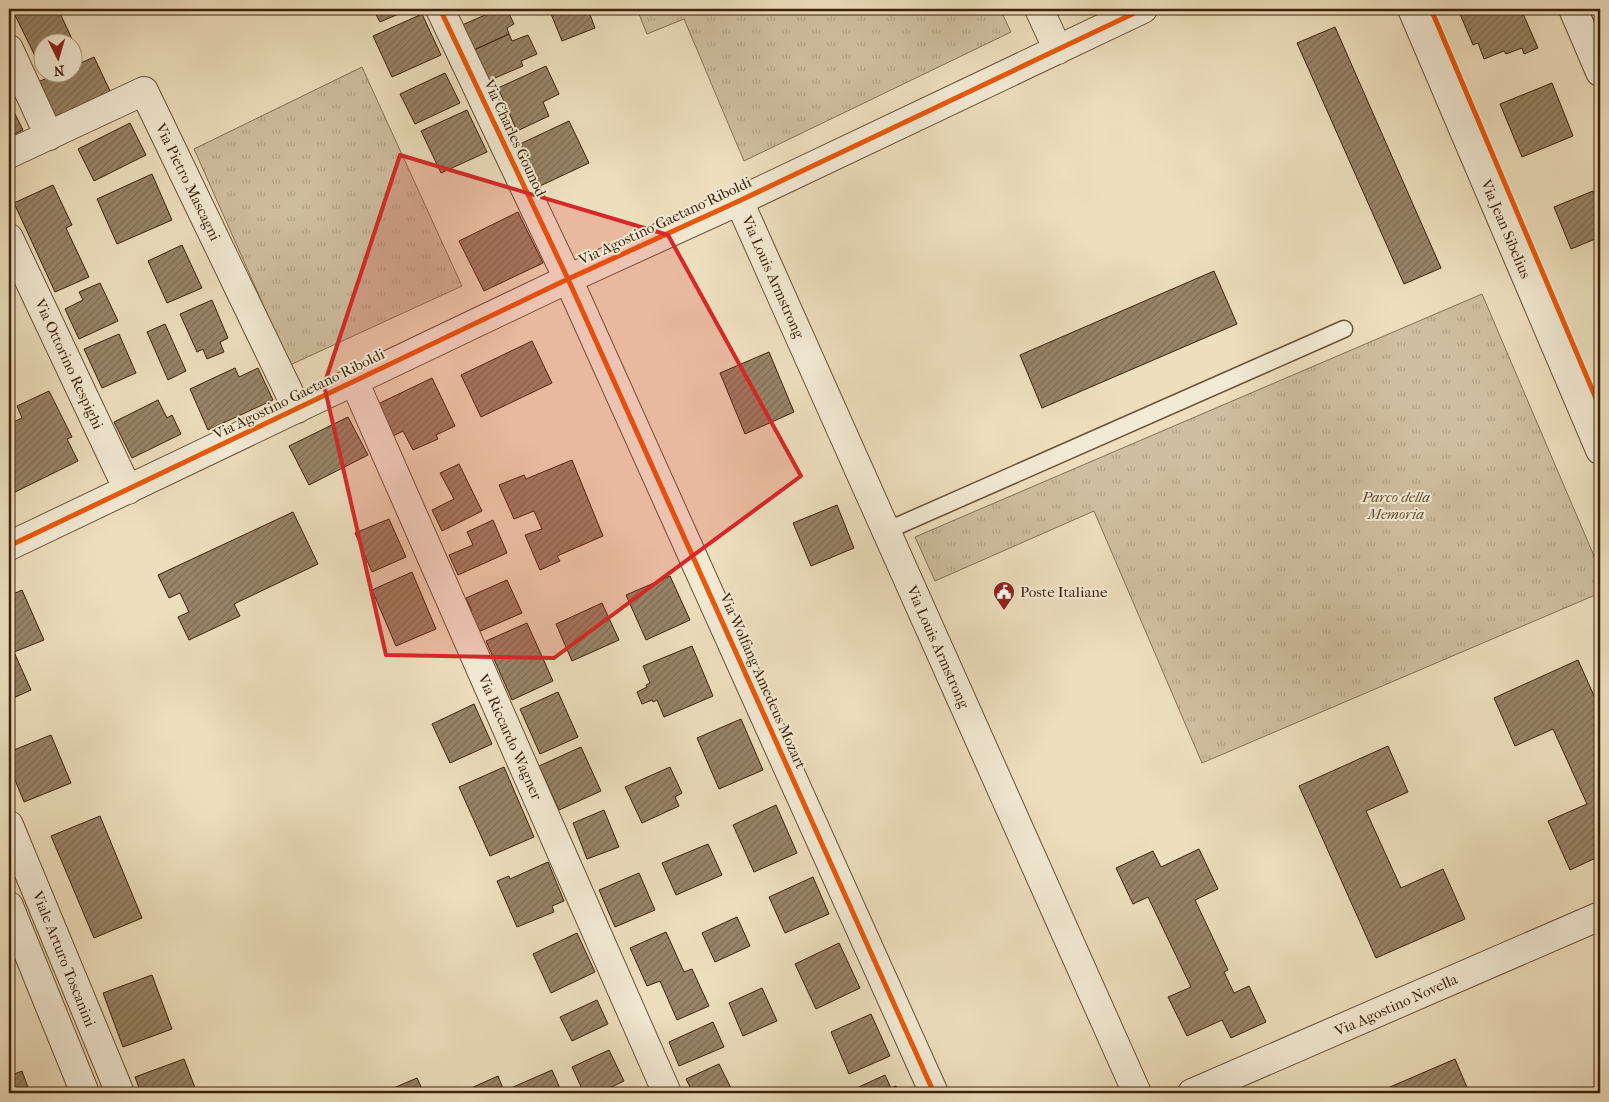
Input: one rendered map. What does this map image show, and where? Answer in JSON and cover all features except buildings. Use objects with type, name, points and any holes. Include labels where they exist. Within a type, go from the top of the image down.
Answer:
[{"type":"street","name":"Via Charles Gounod","points":[[440,9],[568,279]]},
{"type":"street","points":[[1039,9],[1058,50]]},
{"type":"street","name":"Via Agostino Gaetano Riboldi","points":[[9,546],[568,279],[739,201],[1143,9]]},
{"type":"street","name":"Via Jean Sibelius","points":[[1412,9],[1600,450]]},
{"type":"street","points":[[1573,9],[1600,72]]},
{"type":"street","points":[[9,49],[49,136]]},
{"type":"street","name":"Via Pietro Mascagni","points":[[9,154],[144,91],[297,409]]},
{"type":"street","name":"Via Louis Armstrong","points":[[739,201],[1137,1093]]},
{"type":"street","name":"Via Ottorino Respighi","points":[[9,238],[128,490]]},
{"type":"street","name":"Via Wolfang Amedeus Mozart","points":[[568,279],[934,1093]]},
{"type":"street","name":"Via Riccardo Wagner","points":[[354,381],[667,1093]]},
{"type":"street","name":"Viale Arturo Toscanini","points":[[9,825],[120,1093]]},
{"type":"street","name":"Viale Arturo Toscanini","points":[[9,906],[85,1093]]},
{"type":"street","name":"Via Agostino Novella","points":[[1192,1093],[1600,916]]},
{"type":"lane","points":[[886,531],[1344,329]]},
{"type":"highlighted area","points":[[400,155],[668,235],[801,476],[554,658],[386,655],[324,385]]},
{"type":"green space","points":[[637,9],[1000,9],[1011,32],[744,161],[684,19],[647,34]]},
{"type":"green space","points":[[362,67],[462,286],[290,365],[194,149]]},
{"type":"green space","name":"Parco della Memoria","points":[[1482,294],[1600,570],[1600,593],[1202,763],[1094,511],[935,581],[915,537]]},
{"type":"cycle path","points":[[440,9],[568,279],[934,1093]]},
{"type":"cycle path","points":[[9,546],[568,279],[739,201],[1143,9]]},
{"type":"cycle path","points":[[1431,9],[1600,408]]},
{"type":"place","name":"Poste Italiane","points":[[1004,611]]}]
